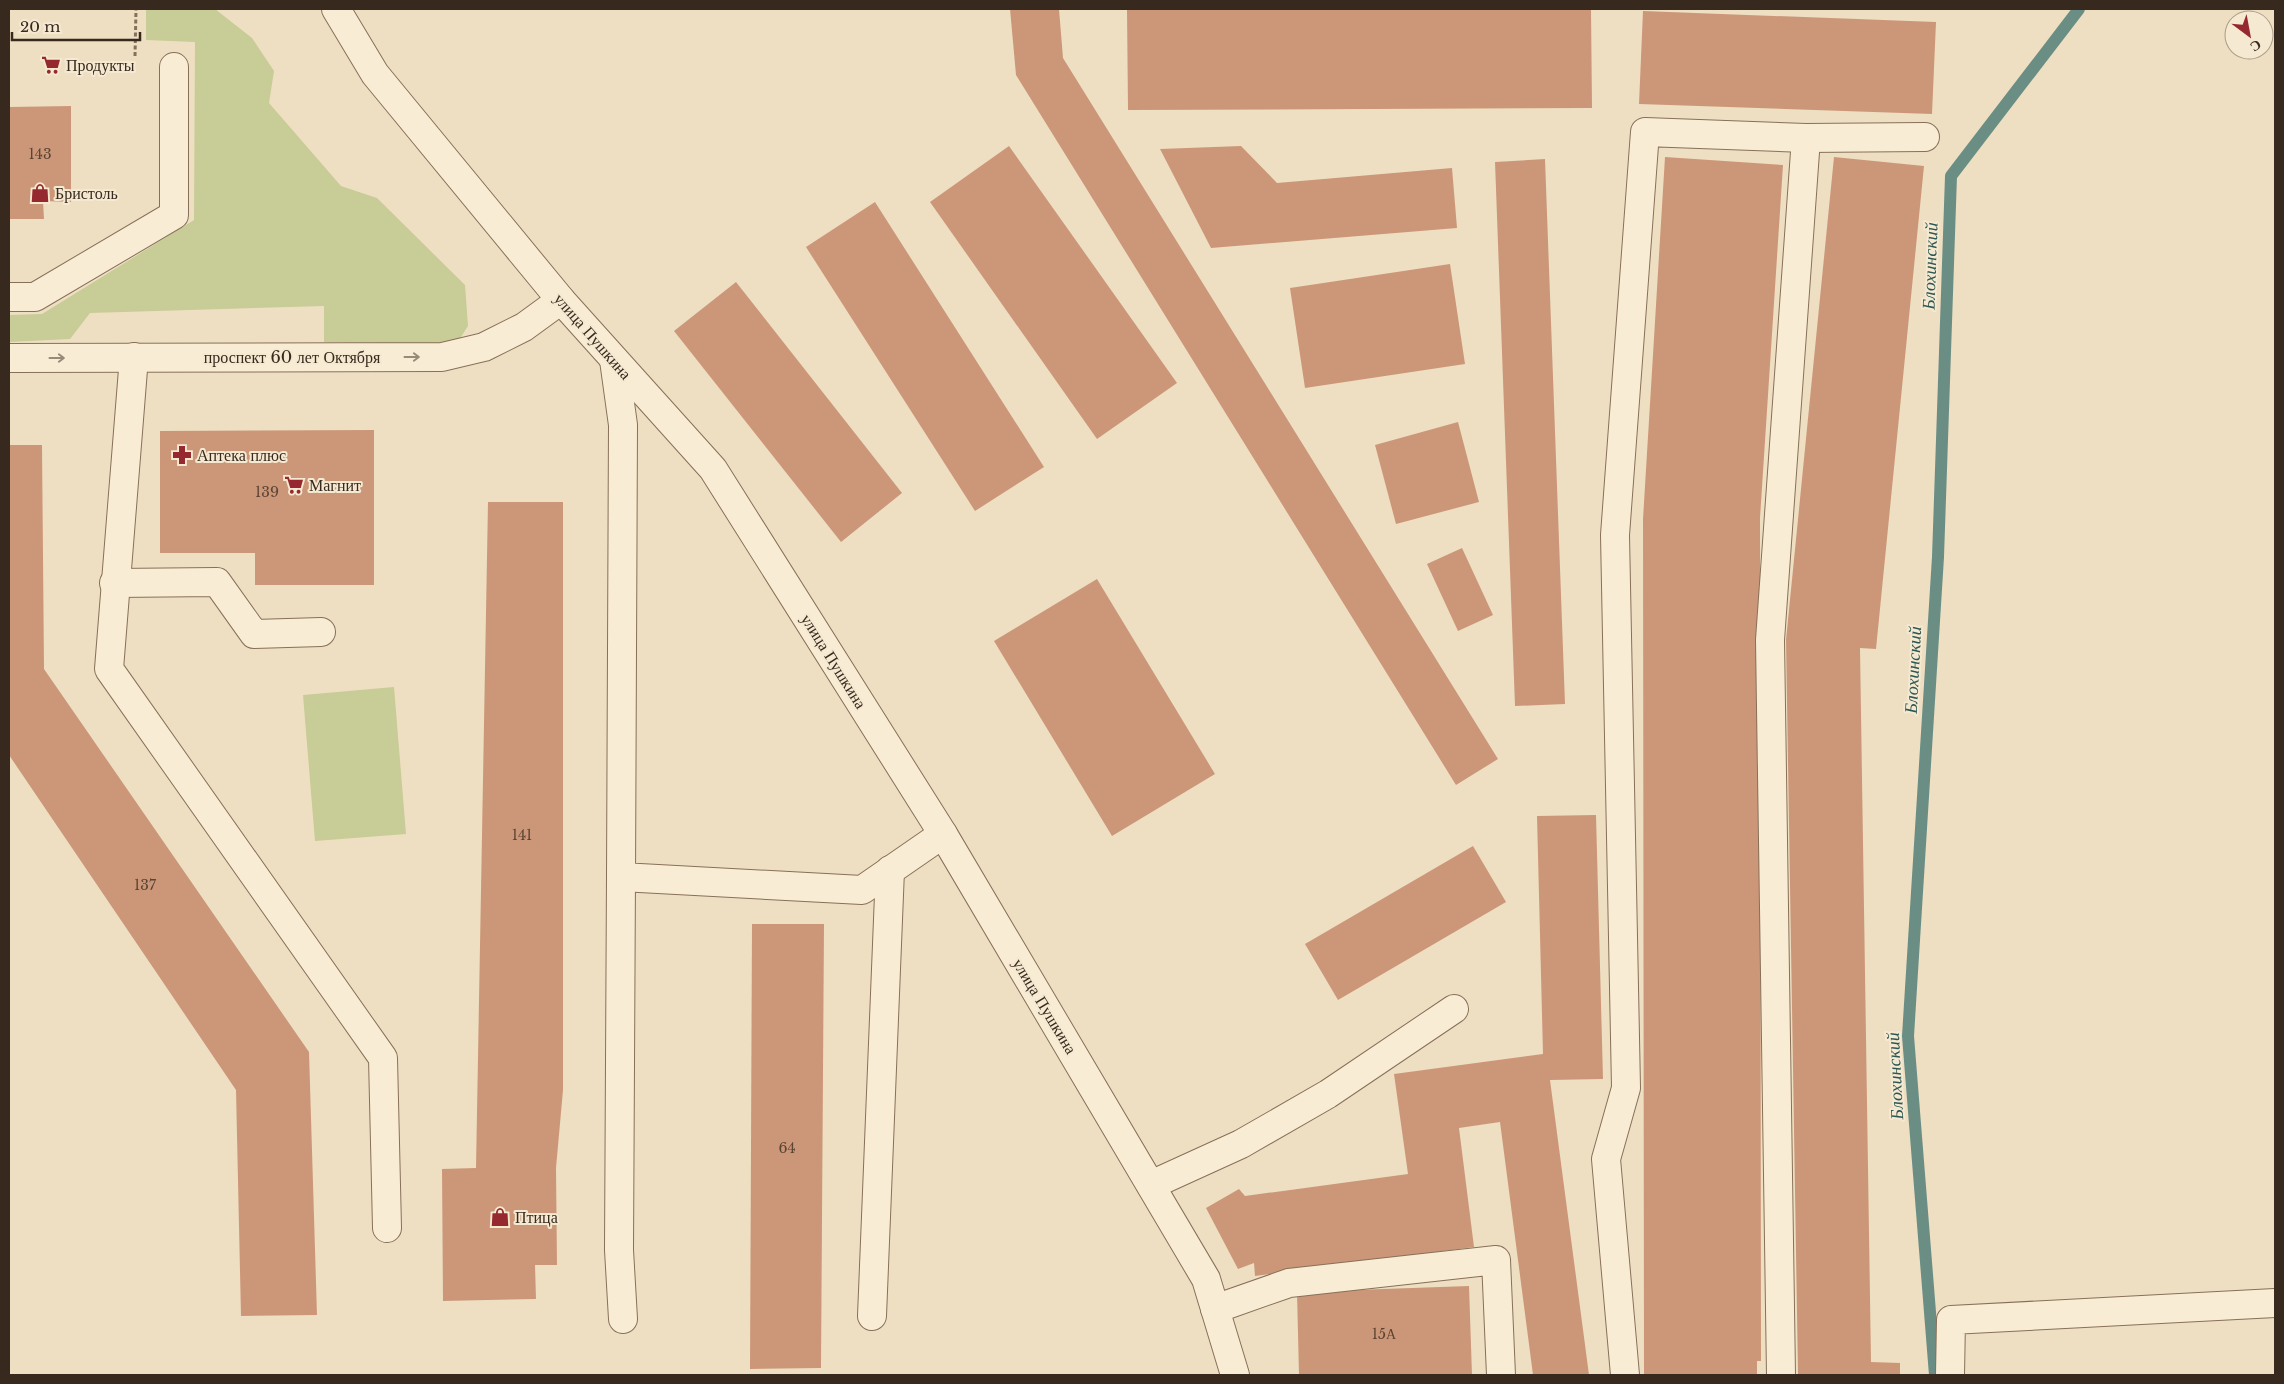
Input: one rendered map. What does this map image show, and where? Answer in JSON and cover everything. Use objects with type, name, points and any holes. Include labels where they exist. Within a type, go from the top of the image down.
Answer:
[{"type":"street","name":"улица Пушкина","points":[[336,9],[375,74],[562,300],[712,469],[943,834],[1206,1279],[1235,1375]]},
{"type":"street","points":[[9,297],[35,297],[174,215],[174,68]]},
{"type":"street","points":[[1625,1375],[1606,1159],[1626,1088],[1615,535],[1645,132],[1806,138],[1924,137]]},
{"type":"street","points":[[1781,1375],[1770,640],[1806,138]]},
{"type":"street","name":"проспект 60 лет Октября","points":[[9,358],[442,357],[484,347],[524,327],[562,300]]},
{"type":"street","points":[[134,357],[108,669],[383,1058],[387,1228]]},
{"type":"street","points":[[614,360],[623,425],[619,1250],[623,1318]]},
{"type":"street","points":[[114,583],[217,582],[254,634],[321,632]]},
{"type":"street","points":[[622,877],[862,890],[943,834]]},
{"type":"street","points":[[872,1316],[890,870]]},
{"type":"street","points":[[1151,1185],[1240,1144],[1328,1094],[1454,1009]]},
{"type":"street","points":[[1215,1309],[1289,1282],[1496,1260],[1501,1375]]},
{"type":"street","points":[[1950,1375],[1951,1320],[2275,1303]]},
{"type":"path","points":[[135,56],[136,9]]},
{"type":"green space","points":[[146,9],[215,9],[252,38],[274,71],[269,103],[341,186],[377,198],[465,285],[468,326],[459,340],[446,344],[324,342],[324,306],[90,313],[70,339],[9,342],[9,315],[42,314],[194,220],[195,42],[146,40]]},
{"type":"green space","points":[[394,687],[406,834],[315,841],[303,695]]},
{"type":"building","points":[[1010,9],[1059,9],[1063,58],[1498,759],[1456,785],[1016,75]]},
{"type":"building","points":[[1591,9],[1592,108],[1128,110],[1127,10]]},
{"type":"building","points":[[1643,11],[1936,22],[1932,114],[1639,104]]},
{"type":"building","points":[[71,106],[71,202],[43,201],[44,219],[9,219],[9,107]]},
{"type":"building","points":[[1009,146],[1177,383],[1097,439],[930,202]]},
{"type":"building","points":[[1241,146],[1277,183],[1452,168],[1457,228],[1211,248],[1160,149]]},
{"type":"building","points":[[1665,157],[1783,165],[1760,518],[1761,1361],[1757,1361],[1757,1375],[1644,1375],[1643,519]]},
{"type":"building","points":[[1834,157],[1924,166],[1876,649],[1860,648],[1871,1362],[1900,1363],[1900,1375],[1798,1375],[1786,640]]},
{"type":"building","points":[[1545,159],[1565,704],[1515,706],[1495,162]]},
{"type":"building","points":[[875,202],[1044,467],[975,511],[806,247]]},
{"type":"building","points":[[1450,264],[1465,364],[1305,388],[1290,288]]},
{"type":"building","points":[[736,282],[902,493],[841,542],[674,331]]},
{"type":"building","points":[[1458,422],[1479,502],[1396,524],[1375,445]]},
{"type":"building","points":[[374,430],[374,585],[255,585],[255,553],[160,553],[160,431]]},
{"type":"building","points":[[9,445],[42,445],[44,669],[309,1052],[317,1315],[241,1316],[236,1090],[9,755]]},
{"type":"building","points":[[488,502],[563,502],[563,1090],[556,1168],[557,1265],[535,1265],[536,1299],[443,1301],[442,1169],[476,1168]]},
{"type":"building","points":[[1462,548],[1493,615],[1458,631],[1427,564]]},
{"type":"building","points":[[1097,579],[1215,774],[1112,836],[994,641]]},
{"type":"building","points":[[1596,815],[1603,1079],[1550,1080],[1589,1375],[1533,1375],[1500,1122],[1459,1128],[1474,1247],[1255,1276],[1254,1263],[1238,1269],[1206,1208],[1239,1189],[1245,1196],[1408,1174],[1394,1074],[1543,1054],[1537,816]]},
{"type":"building","points":[[1473,846],[1506,902],[1338,1000],[1305,944]]},
{"type":"building","points":[[752,924],[824,924],[821,1368],[750,1369]]},
{"type":"building","points":[[1469,1286],[1472,1375],[1299,1375],[1297,1292]]},
{"type":"waterway","name":"Блохинский","points":[[1935,1375],[1908,1036],[1938,557],[1951,176],[2079,9]]},
{"type":"place","name":"Продукты","points":[[51,65]]},
{"type":"place","name":"Бристоль","points":[[40,193]]},
{"type":"place","name":"Аптека плюс","points":[[182,455]]},
{"type":"place","name":"Магнит","points":[[294,485]]},
{"type":"place","name":"Птица","points":[[500,1217]]}]
